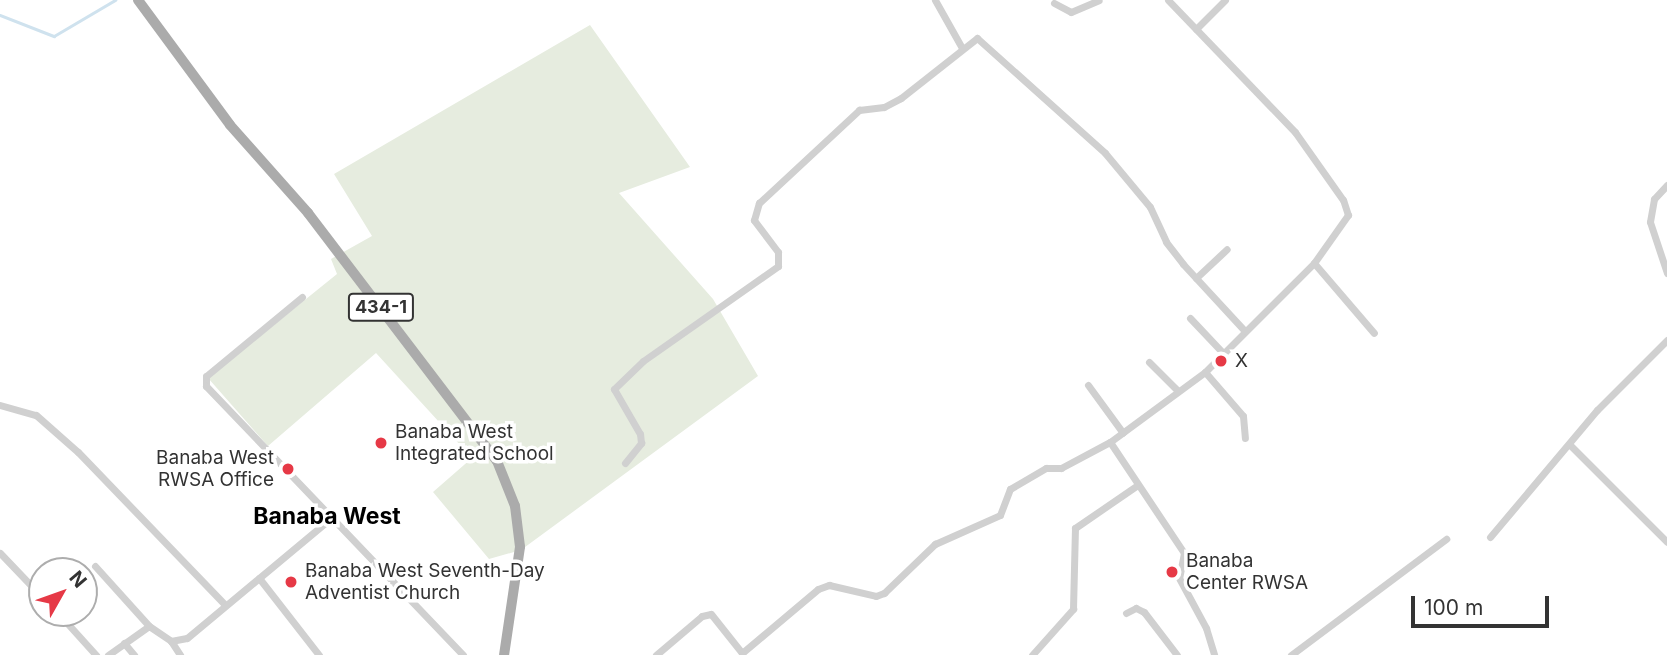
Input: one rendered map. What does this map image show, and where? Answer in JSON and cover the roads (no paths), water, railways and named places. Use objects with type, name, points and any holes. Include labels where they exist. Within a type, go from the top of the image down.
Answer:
[{"type":"main road","name":"434-1","points":[[138,0],[230,125],[308,213],[497,461],[515,506],[520,547],[504,655]]},
{"type":"street","points":[[935,0],[962,48]]},
{"type":"street","points":[[1054,3],[1071,12],[1099,0]]},
{"type":"street","points":[[656,655],[702,616],[711,614],[743,654],[818,589],[829,585],[876,596],[884,593],[935,544],[1000,515],[1010,489],[1046,468],[1061,468],[1110,442],[1177,390],[1205,372],[1244,330],[1314,263],[1345,221],[1343,200],[1295,132],[1168,0]]},
{"type":"street","points":[[1196,29],[1225,0]]},
{"type":"street","points":[[625,463],[640,443],[640,434],[614,388],[643,361],[778,266],[778,252],[754,220],[759,203],[859,110],[884,107],[901,98],[977,38],[1105,153],[1150,207],[1166,242],[1244,330]]},
{"type":"street","points":[[1667,185],[1654,199],[1650,222],[1667,273]]},
{"type":"street","points":[[1196,278],[1227,249]]},
{"type":"street","points":[[1314,263],[1374,333]]},
{"type":"street","points":[[302,297],[205,381],[253,438],[463,655]]},
{"type":"street","points":[[1191,318],[1223,353]]},
{"type":"street","points":[[1490,537],[1570,445],[1603,402],[1667,340]]},
{"type":"street","points":[[1149,362],[1177,390]]},
{"type":"street","points":[[1205,372],[1243,416],[1245,438]]},
{"type":"street","points":[[1088,384],[1123,433]]},
{"type":"street","points":[[2,406],[36,415],[78,452],[225,605]]},
{"type":"street","points":[[1110,442],[1136,485],[1184,553],[1180,578],[1206,628],[1214,655]]},
{"type":"street","points":[[1570,445],[1667,542]]},
{"type":"street","points":[[1032,655],[1073,609],[1075,527],[1136,485]]},
{"type":"street","points":[[171,641],[187,638],[332,517]]},
{"type":"street","points":[[1291,655],[1446,539]]},
{"type":"street","points":[[0,553],[28,582]]},
{"type":"street","points":[[98,569],[149,626],[171,641],[180,655]]},
{"type":"street","points":[[260,578],[316,654]]},
{"type":"street","points":[[1126,613],[1136,608],[1144,612],[1177,655]]},
{"type":"street","points":[[108,655],[149,626]]},
{"type":"street","points":[[71,627],[96,655]]},
{"type":"street","points":[[124,643],[134,655]]},
{"type":"waterway","points":[[0,15],[54,36],[115,0]]},
{"type":"place","name":"X","points":[[1221,361]]},
{"type":"place","name":"Banaba West Integrated School","points":[[381,443]]},
{"type":"place","name":"Banaba West RWSA Office","points":[[288,469]]},
{"type":"place","name":"Banaba Center RWSA","points":[[1172,572]]},
{"type":"place","name":"Banaba West Seventh-Day Adventist Church","points":[[291,582]]},
{"type":"district","name":"Banaba West","points":[[327,516]]}]
